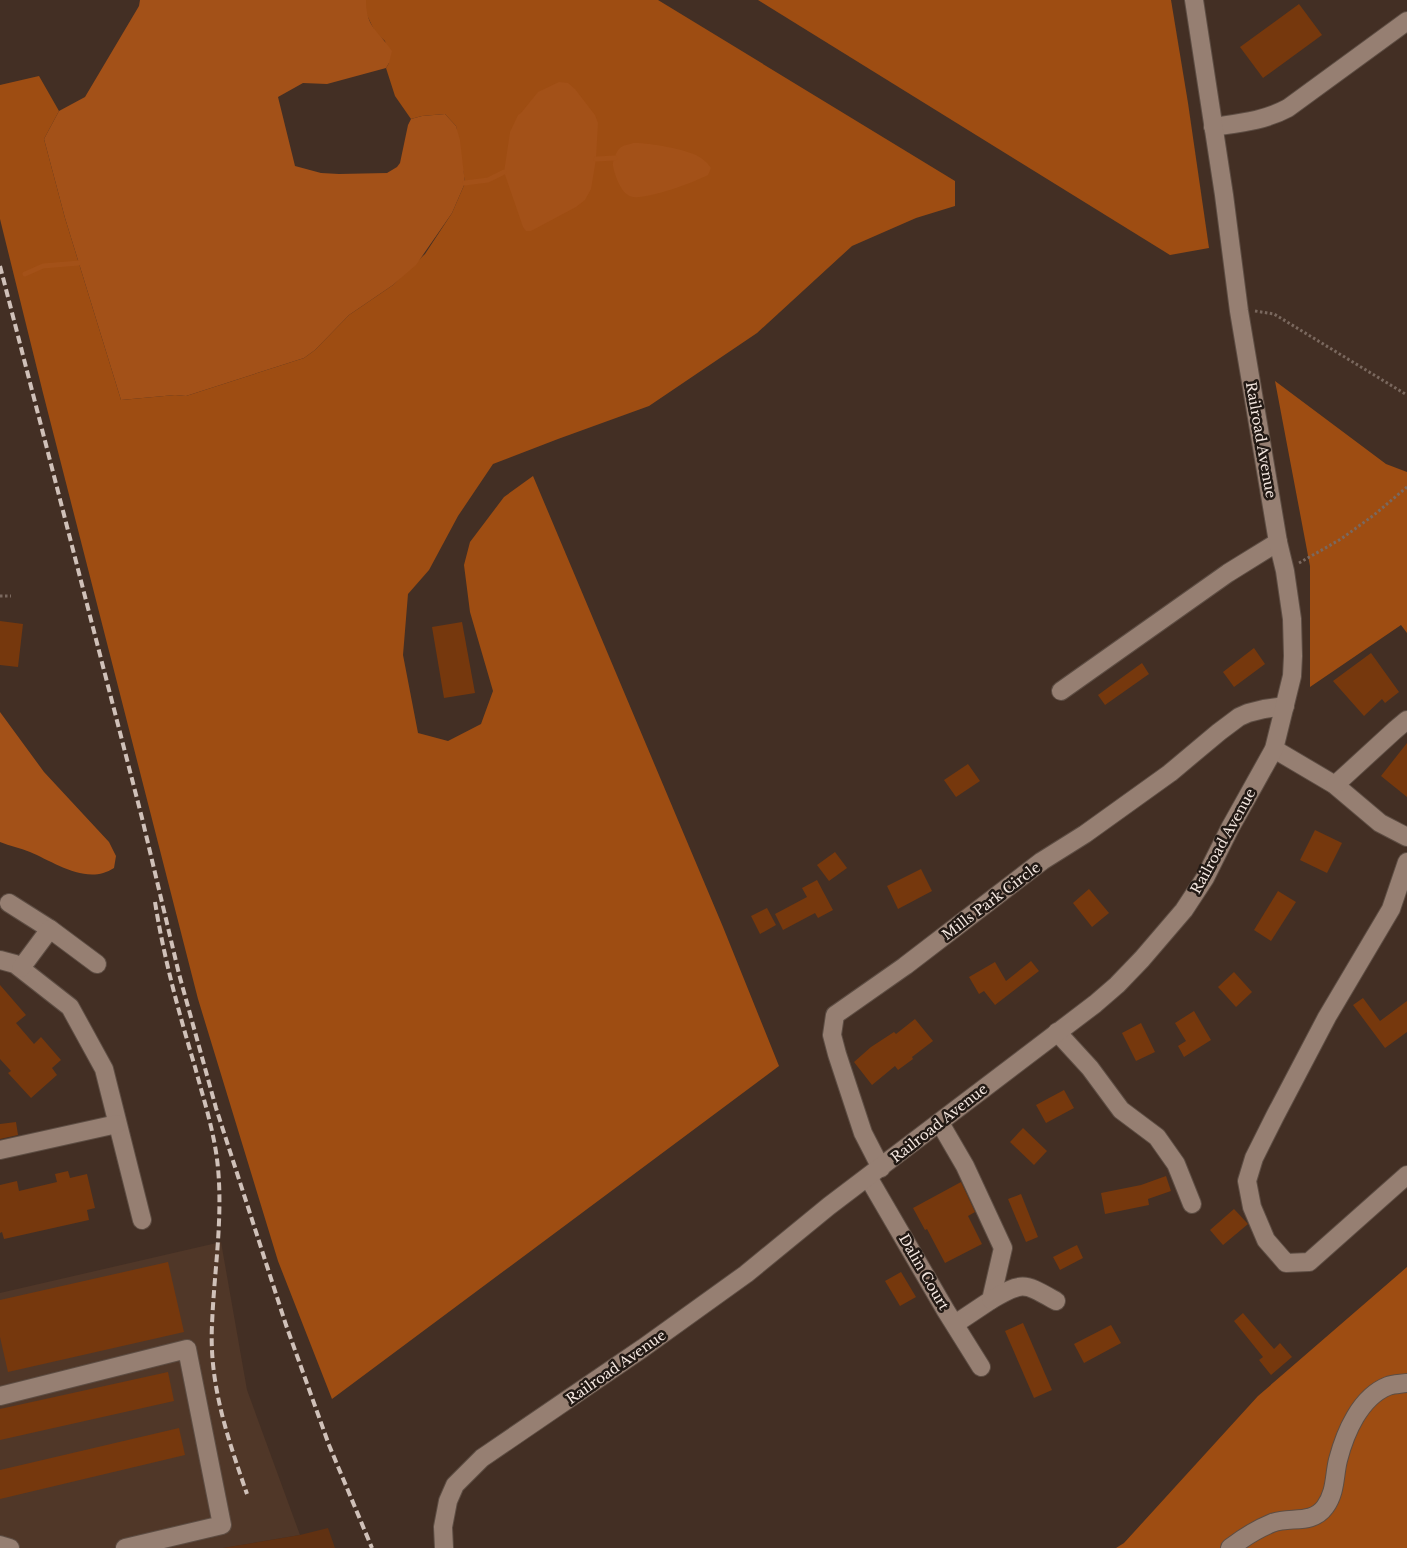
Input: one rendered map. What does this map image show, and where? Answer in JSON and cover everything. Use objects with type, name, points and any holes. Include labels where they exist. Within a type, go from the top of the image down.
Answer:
[{"type":"street","name":"Railroad Avenue","points":[[444,1548],[443,1527],[448,1501],[455,1485],[482,1458],[643,1348],[738,1280],[1117,985],[1184,910],[1205,878],[1230,828],[1274,749],[1292,676],[1294,637],[1285,571],[1278,542],[1239,311],[1194,0]]},
{"type":"street","points":[[1213,127],[1274,116],[1288,108],[1407,21]]},
{"type":"street","points":[[1061,691],[1228,573],[1278,542]]},
{"type":"street","name":"Mills Park Circle","points":[[875,1172],[832,1035],[835,1015],[905,966],[1042,861],[1085,834],[1170,773],[1240,717],[1264,709],[1286,706]]},
{"type":"street","points":[[1335,786],[1407,720]]},
{"type":"street","points":[[1274,749],[1335,786],[1380,823],[1407,837]]},
{"type":"street","points":[[1407,862],[1391,909],[1327,1017],[1274,1116],[1254,1158],[1248,1181],[1252,1207],[1266,1240],[1286,1263],[1308,1262],[1407,1174]]},
{"type":"street","points":[[9,903],[50,929],[97,964]]},
{"type":"street","points":[[21,968],[50,929]]},
{"type":"street","points":[[0,960],[15,964],[21,968],[70,1008],[104,1069],[142,1220]]},
{"type":"street","points":[[1057,1032],[1090,1068],[1121,1110],[1157,1137],[1176,1164],[1192,1204]]},
{"type":"street","points":[[0,1150],[117,1124]]},
{"type":"street","points":[[940,1124],[965,1166],[1003,1248],[991,1300]]},
{"type":"street","name":"Dalin Court","points":[[875,1172],[916,1258],[981,1367]]},
{"type":"street","points":[[956,1324],[991,1300],[1008,1290],[1020,1286],[1031,1287],[1056,1301]]},
{"type":"street","points":[[0,1396],[187,1349],[222,1525],[125,1548]]},
{"type":"street","points":[[1230,1548],[1258,1529],[1275,1522],[1314,1517],[1320,1514],[1332,1498],[1338,1461],[1347,1432],[1361,1409],[1374,1395],[1389,1386],[1407,1383]]},
{"type":"street","points":[[0,1545],[10,1548]]},
{"type":"path","points":[[1239,311],[1261,311],[1274,314],[1407,395]]},
{"type":"path","points":[[1285,571],[1341,539],[1374,515],[1407,487]]},
{"type":"path","points":[[0,596],[11,596]]},
{"type":"shaded area","points":[[140,0],[366,0],[368,17],[371,23],[392,51],[389,63],[386,68],[327,84],[303,83],[278,97],[295,166],[321,173],[387,173],[400,163],[411,119],[445,114],[456,126],[460,140],[465,183],[452,213],[416,265],[393,285],[349,315],[315,350],[304,358],[186,396],[175,395],[121,400],[65,218],[44,139],[59,111],[85,97],[139,6]]},
{"type":"shaded area","points":[[366,0],[658,0],[955,181],[955,206],[916,218],[852,246],[757,333],[649,406],[493,464],[458,516],[429,570],[408,594],[403,655],[418,733],[448,741],[481,724],[493,691],[470,612],[464,565],[470,542],[504,497],[533,476],[723,927],[779,1066],[332,1399],[278,1261],[198,999],[43,393],[0,219],[0,85],[39,76],[59,111],[44,139],[65,218],[121,400],[175,395],[186,396],[304,358],[315,350],[349,315],[393,285],[425,254],[452,213],[465,183],[456,126],[445,114],[411,119],[395,96],[386,68],[389,63],[385,41],[375,32],[366,13]]},
{"type":"shaded area","points":[[758,0],[1171,0],[1209,248],[1170,255]]},
{"type":"shaded area","points":[[559,82],[568,83],[575,89],[595,115],[598,123],[596,159],[591,189],[585,200],[576,207],[531,231],[526,231],[504,172],[510,132],[518,115],[538,92]]},
{"type":"shaded area","points":[[633,143],[674,148],[690,153],[702,159],[711,168],[708,175],[682,186],[649,196],[629,196],[622,189],[615,175],[613,165],[619,149]]},
{"type":"shaded area","points":[[1275,381],[1386,464],[1407,472],[1407,633],[1401,625],[1310,687],[1310,566]]},
{"type":"shaded area","points":[[0,712],[44,772],[109,842],[116,856],[114,868],[104,873],[93,874],[71,871],[30,852],[0,842]]},
{"type":"shaded area","points":[[221,1242],[247,1390],[300,1535],[223,1548],[0,1548],[0,1293]]},
{"type":"shaded area","points":[[1407,1267],[1407,1548],[1116,1548],[1124,1543],[1258,1396]]},
{"type":"shaded area","points":[[328,1528],[335,1548],[223,1548],[300,1535]]},
{"type":"building","points":[[1299,4],[1322,35],[1263,78],[1240,47]]},
{"type":"building","points":[[0,621],[23,624],[18,667],[0,665]]},
{"type":"building","points":[[462,622],[475,693],[444,698],[432,627]]},
{"type":"building","points":[[1254,648],[1265,664],[1234,687],[1223,672]]},
{"type":"building","points":[[1371,653],[1399,692],[1385,703],[1382,699],[1364,716],[1333,681]]},
{"type":"building","points":[[1142,663],[1149,674],[1105,705],[1098,695]]},
{"type":"building","points":[[1407,743],[1407,797],[1381,776]]},
{"type":"building","points":[[968,764],[980,781],[956,797],[944,780]]},
{"type":"building","points":[[1315,830],[1342,843],[1327,873],[1300,860]]},
{"type":"building","points":[[835,852],[847,868],[829,881],[817,865]]},
{"type":"building","points":[[921,869],[932,891],[898,909],[887,886]]},
{"type":"building","points":[[817,880],[833,910],[818,918],[815,913],[783,930],[775,914],[807,897],[802,888]]},
{"type":"building","points":[[1089,889],[1109,913],[1092,927],[1073,903]]},
{"type":"building","points":[[1278,891],[1296,902],[1271,941],[1254,930]]},
{"type":"building","points":[[767,908],[776,925],[760,934],[751,916]]},
{"type":"building","points":[[1031,961],[1039,971],[995,1005],[984,991],[979,994],[969,977],[995,962],[1006,981]]},
{"type":"building","points":[[1234,972],[1252,992],[1236,1007],[1218,987]]},
{"type":"building","points":[[0,985],[26,1015],[16,1023],[34,1044],[41,1037],[61,1060],[52,1068],[57,1075],[31,1098],[8,1073],[11,1071],[0,1059]]},
{"type":"building","points":[[1363,998],[1380,1021],[1407,1001],[1407,1032],[1385,1048],[1353,1005]]},
{"type":"building","points":[[1194,1011],[1211,1040],[1184,1057],[1178,1046],[1186,1041],[1175,1023]]},
{"type":"building","points":[[915,1019],[933,1041],[898,1070],[895,1066],[872,1085],[854,1062],[871,1047],[894,1032],[896,1034]]},
{"type":"building","points":[[1141,1023],[1155,1052],[1136,1061],[1122,1033]]},
{"type":"building","points":[[1064,1090],[1074,1108],[1046,1123],[1036,1105]]},
{"type":"building","points":[[16,1122],[18,1135],[0,1139],[0,1124]]},
{"type":"building","points":[[1023,1128],[1047,1151],[1034,1165],[1010,1142]]},
{"type":"building","points":[[68,1171],[70,1178],[87,1174],[95,1208],[87,1210],[89,1220],[4,1239],[2,1232],[0,1233],[0,1185],[17,1181],[19,1191],[57,1182],[55,1174]]},
{"type":"building","points":[[1166,1176],[1171,1191],[1148,1199],[1149,1205],[1105,1214],[1101,1193],[1141,1185]]},
{"type":"building","points":[[961,1182],[975,1212],[968,1216],[982,1244],[945,1263],[927,1229],[925,1230],[913,1208]]},
{"type":"building","points":[[1021,1194],[1038,1237],[1026,1242],[1008,1199]]},
{"type":"building","points":[[1234,1209],[1248,1224],[1223,1245],[1210,1230]]},
{"type":"building","points":[[1077,1245],[1083,1258],[1060,1270],[1053,1257]]},
{"type":"building","points":[[168,1262],[184,1332],[8,1372],[0,1337],[0,1300]]},
{"type":"building","points":[[901,1272],[916,1297],[900,1306],[885,1281]]},
{"type":"building","points":[[1243,1313],[1274,1349],[1280,1343],[1292,1357],[1271,1375],[1259,1360],[1263,1357],[1234,1321]]},
{"type":"building","points":[[1023,1323],[1052,1390],[1034,1398],[1005,1331]]},
{"type":"building","points":[[1111,1325],[1121,1343],[1084,1363],[1074,1344]]},
{"type":"building","points":[[168,1372],[174,1401],[0,1440],[0,1409]]},
{"type":"building","points":[[179,1428],[185,1455],[0,1499],[0,1470]]},
{"type":"waterway","points":[[596,159],[615,158]]},
{"type":"waterway","points":[[465,183],[488,180],[504,172]]},
{"type":"waterway","points":[[25,274],[43,266],[79,263]]},
{"type":"railway","points":[[0,266],[142,818],[179,974],[216,1108],[286,1325],[329,1445],[372,1548]]},
{"type":"railway","points":[[155,902],[172,986],[208,1113],[217,1159],[219,1180],[218,1242],[212,1347],[221,1411],[247,1494]]}]
